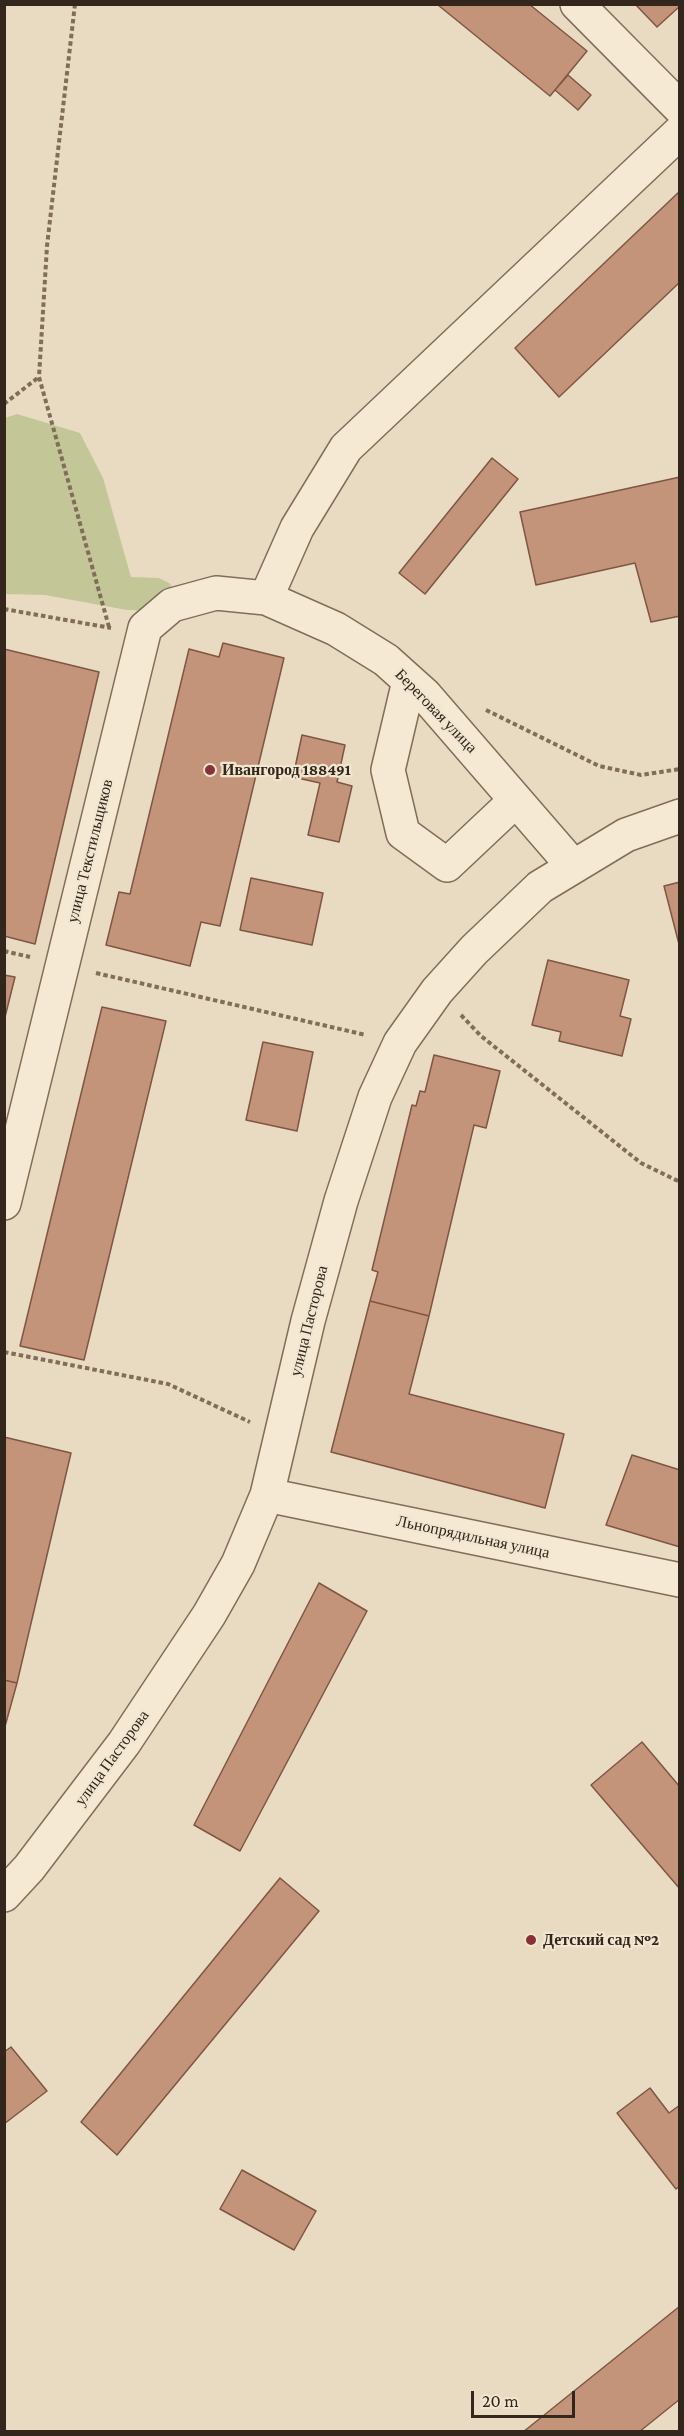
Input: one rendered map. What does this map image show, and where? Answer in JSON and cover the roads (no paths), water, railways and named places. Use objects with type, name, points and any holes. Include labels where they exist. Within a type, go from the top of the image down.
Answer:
[{"type":"street","points":[[577,4],[680,108]]},
{"type":"street","points":[[266,598],[297,528],[346,448],[680,132]]},
{"type":"street","name":"улица Текстильщиков","points":[[4,1203],[144,628],[172,605],[216,593],[266,598]]},
{"type":"street","name":"Береговая улица","points":[[266,598],[336,629],[386,660],[425,695],[573,866]]},
{"type":"street","points":[[409,681],[388,770],[404,833],[447,866],[516,800]]},
{"type":"street","name":"улица Пасторова","points":[[4,1895],[36,1859],[124,1743],[209,1615],[238,1564],[267,1495],[341,1201],[375,1097],[400,1043],[438,991],[474,950],[540,887],[627,835],[680,816]]},
{"type":"street","name":"Льнопрядильная улица","points":[[267,1495],[680,1580]]},
{"type":"place","name":"Ивангород 188491","points":[[210,770]]},
{"type":"place","name":"Детский сад №2","points":[[531,1940]]}]
